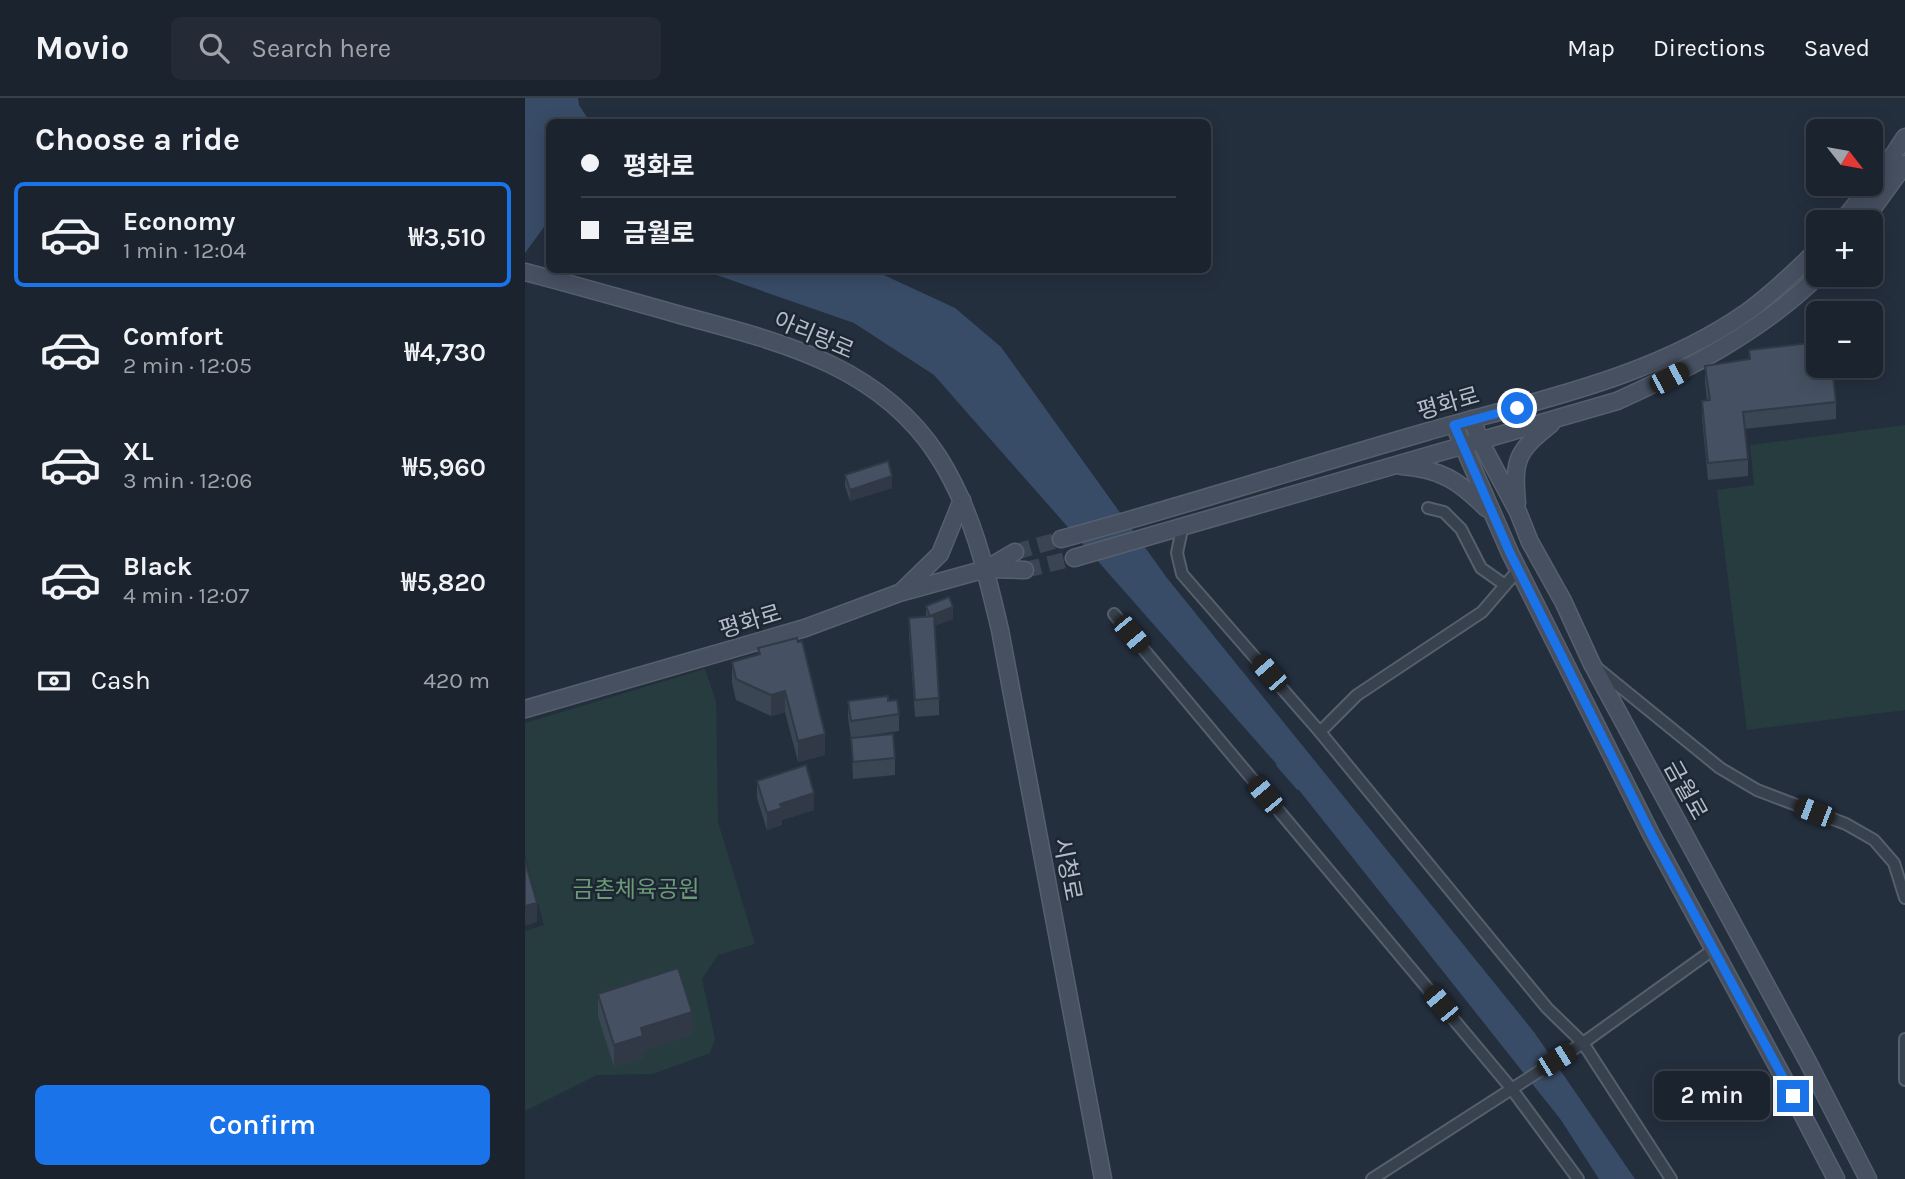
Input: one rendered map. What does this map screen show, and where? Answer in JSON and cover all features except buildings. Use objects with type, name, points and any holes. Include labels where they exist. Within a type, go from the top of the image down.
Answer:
[{"type":"main road","points":[[1851,210],[1905,137]]},
{"type":"main road","points":[[1872,210],[1905,164]]},
{"type":"main road","name":"평화로","points":[[1061,539],[1567,393],[1659,359],[1698,341],[1745,314],[1779,288],[1806,261]]},
{"type":"main road","name":"아리랑로","points":[[525,272],[773,340],[840,368],[869,386],[907,418],[938,456],[970,519],[986,569]]},
{"type":"main road","name":"평화로","points":[[1074,558],[1617,401],[1708,357],[1793,301],[1807,287]]},
{"type":"main road","points":[[1518,512],[1514,476],[1519,457],[1526,445],[1557,418]]},
{"type":"main road","name":"금월로","points":[[1472,419],[1480,442],[1563,601],[1592,664],[1795,1038],[1868,1179]]},
{"type":"main road","points":[[1454,425],[1461,446],[1519,569],[1651,834],[1836,1179]]},
{"type":"main road","points":[[1393,466],[1415,467],[1451,477],[1495,517]]},
{"type":"main road","points":[[899,593],[940,554],[961,500]]},
{"type":"main road","name":"평화로","points":[[525,709],[779,636],[899,593],[986,569],[1015,552]]},
{"type":"main road","name":"평화로","points":[[986,569],[1025,570]]},
{"type":"main road","name":"시청로","points":[[986,569],[1000,630],[1103,1179]]},
{"type":"street","points":[[1428,508],[1444,512],[1461,529],[1481,568],[1505,585]]},
{"type":"street","points":[[1182,528],[1177,553],[1182,574],[1320,732],[1579,1045],[1671,1179]]},
{"type":"street","points":[[1320,732],[1357,695],[1482,612],[1519,569]]},
{"type":"street","points":[[1114,614],[1513,1087],[1578,1179]]},
{"type":"street","points":[[1592,664],[1720,768],[1757,790],[1846,824],[1874,840],[1894,863],[1905,898]]},
{"type":"street","points":[[1372,1179],[1579,1045],[1714,949]]},
{"type":"street","points":[[1905,1039],[1905,1080]]},
{"type":"green space","points":[[1905,425],[1905,710],[1747,730],[1717,490],[1754,485],[1750,445]]},
{"type":"green space","name":"금촌체육공원","points":[[705,669],[716,702],[718,822],[755,944],[718,955],[702,979],[715,1039],[710,1053],[653,1074],[597,1075],[525,1111],[525,931],[544,925],[525,855],[525,723]]},
{"type":"water","points":[[525,98],[578,98],[579,105],[588,119],[546,119],[546,226],[525,253]]},
{"type":"water","points":[[711,273],[879,273],[955,308],[1001,347],[1167,578],[1534,1032],[1635,1179],[1599,1179],[1561,1120],[1295,785],[934,375],[854,323]]},
{"type":"waterway","points":[[1278,765],[1298,788]]},
{"type":"tunnel","points":[[1015,552],[1061,539]]},
{"type":"tunnel","points":[[1025,570],[1074,558]]},
{"type":"route","points":[[1517,408],[1454,425],[1461,446],[1510,553],[1651,834],[1793,1096]]}]
